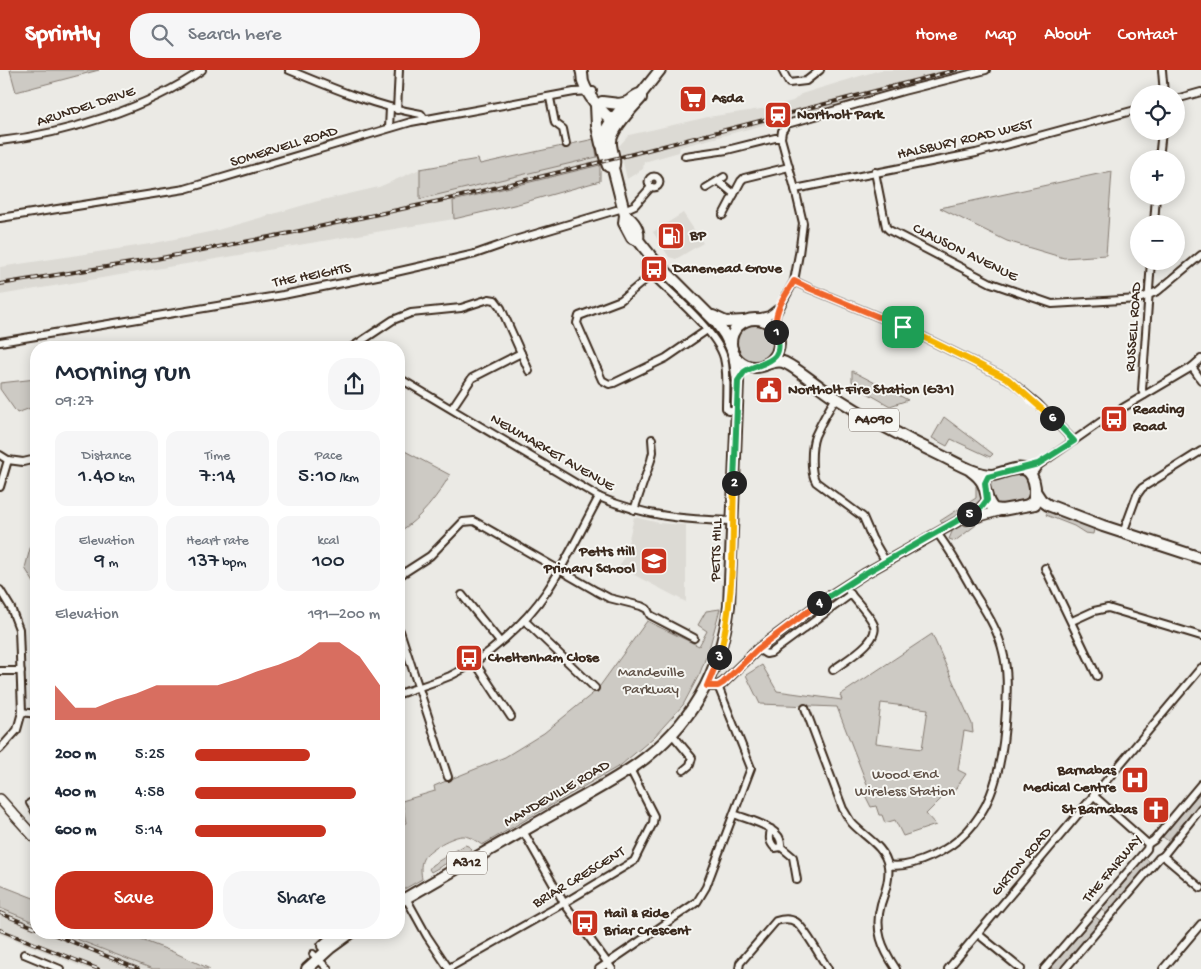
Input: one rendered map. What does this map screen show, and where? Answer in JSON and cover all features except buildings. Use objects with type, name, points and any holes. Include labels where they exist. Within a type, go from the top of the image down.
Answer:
[{"type":"main road","name":"A312","points":[[641,94],[636,94],[628,102],[617,121],[611,140],[615,164],[612,168],[608,166],[603,147],[604,134],[617,121],[641,98],[641,94],[660,70]]},
{"type":"main road","points":[[586,82],[599,104],[617,121]]},
{"type":"main road","points":[[599,104],[628,102]]},
{"type":"main road","points":[[599,104],[596,126],[603,147]]},
{"type":"main road","name":"PETTS HILL","points":[[612,168],[624,211],[624,223],[632,238],[638,240],[654,260],[706,311],[722,330],[733,351],[738,381],[730,598],[720,655],[707,686]]},
{"type":"main road","name":"PETTS HILL","points":[[706,311],[726,322],[749,320]]},
{"type":"main road","points":[[738,381],[744,372],[761,366],[775,355],[778,346],[777,335],[767,322],[749,320],[734,330],[731,339],[733,351],[746,365],[761,366]]},
{"type":"main road","name":"A4090","points":[[777,335],[783,356],[791,366]]},
{"type":"main road","name":"A4090","points":[[761,366],[780,361],[791,366],[836,398],[962,466],[981,479],[986,491]]},
{"type":"main road","name":"A4090","points":[[962,466],[994,475]]},
{"type":"main road","points":[[1023,506],[1034,501],[1035,491],[1032,478],[1026,470],[1019,469],[994,475],[986,480],[986,491],[990,506],[994,509],[1002,510],[1040,503],[1123,533],[1201,558]]},
{"type":"main road","points":[[1035,491],[1041,500],[1048,505]]},
{"type":"main road","name":"MANDEVILLE ROAD","points":[[405,898],[630,769],[672,734],[693,709],[707,686]]},
{"type":"main road","points":[[299,969],[333,939]]},
{"type":"main road","points":[[307,969],[316,956]]},
{"type":"street","name":"ARUNDEL DRIVE","points":[[0,141],[50,133],[122,110],[163,93],[202,70]]},
{"type":"street","points":[[289,70],[390,108],[421,114],[425,120]]},
{"type":"street","points":[[397,110],[399,70]]},
{"type":"street","points":[[782,70],[789,83],[806,81],[820,70]]},
{"type":"street","points":[[685,156],[727,150],[775,138],[782,134],[787,124],[795,121],[986,70]]},
{"type":"street","points":[[1162,70],[1163,85]]},
{"type":"street","name":"SOMERVELL ROAD","points":[[0,218],[185,189],[388,128],[550,98],[574,92],[586,82]]},
{"type":"street","points":[[1185,96],[1201,92]]},
{"type":"street","points":[[550,98],[555,123],[563,129],[566,144]]},
{"type":"street","points":[[388,128],[390,108]]},
{"type":"street","name":"HALSBURY ROAD WEST","points":[[795,189],[976,153],[1130,111]]},
{"type":"street","points":[[777,335],[775,318],[794,281],[802,223],[782,134]]},
{"type":"street","points":[[723,215],[744,178],[789,167]]},
{"type":"street","name":"CLAUSON AVENUE","points":[[875,172],[888,230],[991,283],[1052,304],[1140,299],[1148,295]]},
{"type":"street","points":[[706,188],[721,179],[734,194]]},
{"type":"street","points":[[624,211],[635,205],[651,187]]},
{"type":"street","name":"THE HEIGHTS","points":[[0,342],[274,297],[377,276],[475,254],[524,237],[624,211]]},
{"type":"street","points":[[1148,295],[1158,291],[1201,255]]},
{"type":"street","points":[[645,264],[644,267],[651,275],[717,342],[724,357],[726,408],[728,411],[737,411]]},
{"type":"street","name":"RUSSELL ROAD","points":[[1144,395],[1142,390],[1150,270]]},
{"type":"street","points":[[651,275],[621,300],[578,316],[577,323],[602,380],[609,384],[614,383],[666,358],[706,330]]},
{"type":"street","points":[[794,281],[903,327],[1008,379],[1037,403],[1074,441]]},
{"type":"street","points":[[362,341],[402,315],[461,308],[489,299],[498,303],[529,371]]},
{"type":"street","points":[[749,320],[772,313],[780,306]]},
{"type":"street","points":[[452,408],[472,378],[521,354]]},
{"type":"street","points":[[1032,478],[1036,467],[1042,462],[1109,416],[1192,367],[1201,359]]},
{"type":"street","points":[[1192,367],[1201,380]]},
{"type":"street","name":"NEWMARKET AVENUE","points":[[405,381],[599,497],[634,510],[667,517],[733,521]]},
{"type":"street","points":[[836,398],[815,437],[813,477],[816,482],[863,517],[872,538],[886,562]]},
{"type":"street","points":[[634,510],[651,460],[652,439]]},
{"type":"street","points":[[1123,533],[1136,495],[1142,488],[1201,451]]},
{"type":"street","points":[[0,455],[8,460],[23,462],[30,460]]},
{"type":"street","points":[[0,487],[8,460]]},
{"type":"street","points":[[1019,469],[1042,462]]},
{"type":"street","points":[[707,686],[718,686],[726,681],[758,649],[825,599],[848,590],[886,562],[981,508],[986,502],[986,491]]},
{"type":"street","points":[[405,692],[450,676],[500,642],[524,620],[547,592],[599,497]]},
{"type":"street","points":[[957,522],[1002,510]]},
{"type":"street","points":[[405,572],[440,548],[463,522],[474,521],[610,598],[641,606],[647,609],[650,615],[694,638]]},
{"type":"street","points":[[888,866],[895,867],[922,861],[958,842],[973,826],[985,806],[996,780],[1004,743],[1006,673],[1001,643],[989,616],[949,549],[937,533]]},
{"type":"street","points":[[1045,568],[1097,676]]},
{"type":"street","points":[[0,590],[13,613],[19,629],[22,712],[17,730],[0,749]]},
{"type":"street","points":[[833,670],[872,640],[875,631],[874,624],[848,590]]},
{"type":"street","points":[[462,595],[500,642]]},
{"type":"street","points":[[1072,621],[1094,611],[1108,608],[1201,636]]},
{"type":"street","points":[[524,620],[595,688]]},
{"type":"street","points":[[405,646],[448,777]]},
{"type":"street","points":[[474,661],[511,716]]},
{"type":"street","name":"GIRTON ROAD","points":[[948,969],[1201,668]]},
{"type":"street","points":[[0,671],[21,671]]},
{"type":"street","points":[[599,969],[610,966],[697,902],[706,887],[750,768],[718,686]]},
{"type":"street","points":[[805,708],[843,809],[851,822],[878,846],[888,866],[887,884],[880,910],[879,932],[883,949],[896,969]]},
{"type":"street","points":[[22,712],[30,713]]},
{"type":"street","points":[[672,734],[692,758],[690,765],[684,770]]},
{"type":"street","name":"BRIAR CRESCENT","points":[[449,969],[634,861],[653,823],[654,816],[630,769]]},
{"type":"street","name":"THE FAIRWAY","points":[[1044,969],[1201,784]]},
{"type":"street","points":[[1093,795],[1150,844],[1162,843],[1162,855]]},
{"type":"street","points":[[0,798],[30,832]]},
{"type":"street","name":"THE FAIRWAY","points":[[1065,969],[1201,808]]},
{"type":"street","points":[[734,814],[776,832],[782,843],[781,847],[793,857],[797,880]]},
{"type":"street","points":[[523,831],[564,903],[610,966]]},
{"type":"street","points":[[1150,844],[1150,857],[1162,855],[1201,888]]},
{"type":"street","points":[[405,904],[449,969]]},
{"type":"street","points":[[738,969],[740,963],[776,921],[788,919],[796,922],[801,928],[828,969]]},
{"type":"street","points":[[1163,969],[1201,924]]},
{"type":"street","points":[[978,934],[1020,969]]},
{"type":"street","points":[[24,954],[60,969]]},
{"type":"street","points":[[316,956],[328,969]]},
{"type":"shaded area","points":[[880,70],[971,70],[680,147],[679,152],[644,162],[643,169],[627,179],[619,146],[629,135],[708,117],[761,109],[793,101],[801,94]]},
{"type":"shaded area","points":[[594,139],[600,165],[600,181],[518,204],[454,219],[0,295],[0,267],[150,244],[214,231],[318,201],[379,187],[420,169],[478,159],[480,164]]},
{"type":"shaded area","points":[[683,213],[703,243],[676,259],[669,257],[653,232]]},
{"type":"shaded area","name":"Petts Hill Primary School","points":[[634,517],[659,523],[686,525],[686,602],[619,567],[625,556]]},
{"type":"shaded area","points":[[0,908],[30,920],[30,939],[76,939],[153,969],[87,969],[0,934]]},
{"type":"green space","points":[[10,70],[99,70],[16,92]]},
{"type":"green space","points":[[594,139],[597,157],[420,199],[420,169],[478,159],[480,164]]},
{"type":"green space","points":[[600,165],[600,181],[518,204],[454,219],[453,201]]},
{"type":"green space","points":[[1112,171],[1106,255],[1064,258],[1007,241],[940,208]]},
{"type":"green space","points":[[755,323],[769,329],[775,343],[769,357],[755,363],[741,357],[735,343],[741,329]]},
{"type":"green space","points":[[852,371],[908,400],[890,406],[855,386],[852,381]]},
{"type":"green space","points":[[30,380],[30,408],[17,413],[0,389],[0,383]]},
{"type":"green space","points":[[944,417],[993,454],[990,457],[951,439],[947,446],[932,438]]},
{"type":"green space","points":[[405,451],[450,475],[428,506],[405,528]]},
{"type":"green space","points":[[1021,473],[1029,484],[1029,499],[999,506],[993,502],[990,488],[992,481]]},
{"type":"green space","points":[[978,485],[981,495],[979,506],[965,511],[955,519],[942,523],[940,521],[976,498],[976,486]]},
{"type":"green space","points":[[1048,511],[1091,525],[1094,529],[1093,534],[1085,533],[1074,526],[1046,515]]},
{"type":"green space","points":[[974,522],[976,525],[955,541],[949,539],[954,527]]},
{"type":"green space","points":[[30,549],[30,576],[25,568]]},
{"type":"green space","name":"Mandeville Parkway","points":[[720,609],[700,673],[683,705],[654,737],[621,765],[482,845],[464,836],[441,844],[430,851],[423,859],[421,866],[422,879],[405,889],[405,800],[435,791],[434,786],[505,757],[544,733],[597,690],[647,621],[699,646],[707,631],[698,625],[706,611]]},
{"type":"green space","name":"Wood End Wireless Station","points":[[932,634],[972,724],[973,733],[964,731],[958,770],[966,774],[952,794],[949,791],[926,814],[936,825],[903,836],[895,820],[885,823],[882,815],[879,815],[876,806],[871,807],[865,795],[870,792],[837,707],[760,704],[746,675],[762,665],[777,691],[842,700],[840,695]],"holes":[[[881,703],[928,709],[922,749],[876,743]]]},
{"type":"green space","points":[[1198,792],[1201,795],[1201,802],[1168,841],[1162,836]]},
{"type":"green space","points":[[465,845],[472,849],[431,872],[429,869],[432,865]]},
{"type":"green space","points":[[1144,857],[1150,862],[1107,914],[1100,909]]},
{"type":"green space","points":[[0,885],[30,897],[30,920],[0,908]]},
{"type":"green space","points":[[1094,916],[1101,921],[1060,969],[1048,969]]},
{"type":"green space","points":[[76,939],[139,939],[210,969],[153,969]]},
{"type":"railway","points":[[0,284],[156,259],[453,198],[621,157],[956,70]]},
{"type":"railway","points":[[0,913],[30,926]]},
{"type":"railway","points":[[0,930],[98,969]]},
{"type":"railway","points":[[65,939],[138,969]]},
{"type":"place","name":"Asda","points":[[693,99]]},
{"type":"place","name":"Northolt Park","points":[[778,115]]},
{"type":"place","name":"BP","points":[[671,236]]},
{"type":"place","name":"Danemead Grove","points":[[654,269]]},
{"type":"place","name":"Northolt Fire Station (G31)","points":[[769,390]]},
{"type":"place","name":"Reading Road","points":[[1114,419]]},
{"type":"place","name":"Petts Hill Primary School","points":[[654,561]]},
{"type":"place","name":"Cheltenham Close","points":[[469,658]]},
{"type":"place","name":"Barnabas Medical Centre","points":[[1135,780]]},
{"type":"place","name":"St Barnabas","points":[[1156,810]]},
{"type":"place","name":"Hail & Ride Briar Crescent","points":[[585,923]]},
{"type":"route","points":[[794,281],[903,327],[1008,379],[1037,403],[1074,441],[1036,465],[990,475],[985,483],[987,500],[981,508],[864,574],[825,599],[758,649],[726,681],[718,686],[707,686],[720,655],[729,606],[738,381],[741,374],[751,368],[769,362],[775,355],[779,342],[775,318],[794,281]]}]
